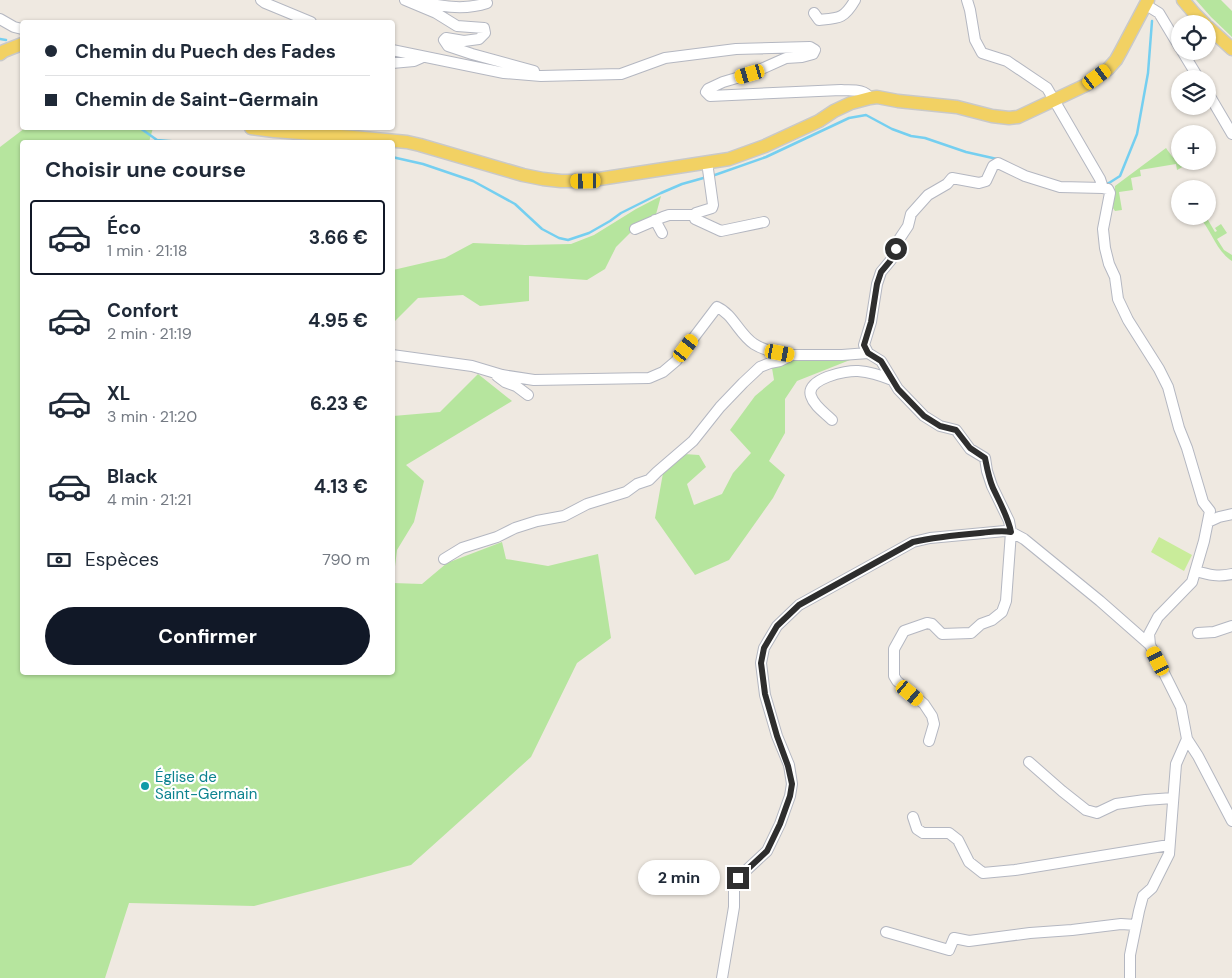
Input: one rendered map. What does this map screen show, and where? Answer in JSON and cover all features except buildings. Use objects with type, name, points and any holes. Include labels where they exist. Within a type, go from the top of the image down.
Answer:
[{"type":"main road","points":[[1184,0],[1196,15]]},
{"type":"main road","points":[[395,142],[420,145],[512,172],[543,179],[586,181],[708,172],[728,159],[765,146],[851,103],[870,98],[877,97],[957,107],[992,116],[1018,117],[1086,85],[1108,69],[1121,51],[1149,2]]},
{"type":"main road","points":[[1216,34],[1232,49]]},
{"type":"main road","points":[[0,54],[4,51],[20,47]]},
{"type":"main road","points":[[0,61],[20,49]]},
{"type":"main road","points":[[820,120],[869,105],[912,106],[927,104]]},
{"type":"main road","points":[[267,130],[378,140]]},
{"type":"street","points":[[261,0],[306,20]]},
{"type":"street","points":[[406,0],[464,7],[487,3]]},
{"type":"street","points":[[406,0],[436,13],[457,26],[484,28],[485,33],[479,39],[464,41],[446,38],[444,40],[448,46],[536,72],[541,76]]},
{"type":"street","points":[[814,13],[819,20],[835,19],[849,10],[855,0]]},
{"type":"street","points":[[967,0],[975,40],[982,53],[1007,61],[1047,88],[1102,184],[1110,193],[1103,229],[1104,248],[1116,277],[1118,299],[1128,320],[1168,387],[1203,502],[1210,511],[1204,542],[1192,582],[1158,617],[1149,634],[1150,646]]},
{"type":"street","points":[[1149,2],[1159,13],[1171,33]]},
{"type":"street","points":[[0,19],[18,28]]},
{"type":"street","points":[[395,51],[504,73],[541,76],[621,74],[665,58],[736,49],[810,47],[815,50],[812,54],[786,58],[750,74],[723,82],[708,89],[706,92],[710,96],[841,90],[860,91],[867,94],[870,98]]},
{"type":"street","points":[[395,63],[414,61],[424,56]]},
{"type":"street","points":[[1216,107],[1232,134]]},
{"type":"street","points":[[929,741],[934,724],[932,716],[924,704],[897,682],[894,676],[894,649],[904,631],[927,623],[932,624],[942,634],[971,633],[1002,612],[1006,601],[1011,532],[1009,521],[992,486],[985,458],[970,448],[956,430],[940,426],[924,416],[898,389],[881,361],[868,353],[864,345],[871,322],[877,284],[881,272],[891,260],[900,238],[908,226],[911,214],[928,195],[948,184],[952,178],[979,183],[986,181],[993,166],[998,163],[1026,176],[1060,187],[1102,184]]},
{"type":"street","points":[[635,229],[669,215],[694,216],[696,213],[712,208],[708,172]]},
{"type":"street","points":[[694,216],[695,219],[721,231],[764,222]]},
{"type":"street","points":[[655,220],[662,233]]},
{"type":"street","points":[[395,355],[472,366],[496,373],[534,380],[649,378],[663,372],[676,361],[717,307],[729,316],[753,344],[768,351],[792,355],[868,353]]},
{"type":"street","points":[[444,559],[462,548],[497,537],[515,528],[537,521],[564,516],[587,504],[626,492],[637,484],[649,480],[693,441],[720,407],[760,368],[770,362],[792,355]]},
{"type":"street","points":[[832,420],[818,407],[811,397],[810,391],[812,386],[839,372],[854,370],[872,372],[892,380]]},
{"type":"street","points":[[496,373],[505,382],[516,386],[528,395]]},
{"type":"street","points":[[1208,522],[1232,514]]},
{"type":"street","points":[[722,978],[734,907],[734,888],[738,878],[767,851],[780,824],[790,796],[792,784],[765,694],[761,663],[764,648],[777,626],[799,605],[913,542],[958,535],[1011,532],[1024,539],[1100,600],[1150,646],[1181,706],[1187,739],[1232,821]]},
{"type":"street","points":[[1196,571],[1211,576],[1232,574]]},
{"type":"street","points":[[1198,633],[1214,632],[1232,626]]},
{"type":"street","points":[[1130,978],[1130,955],[1143,896],[1152,888],[1169,854],[1176,764],[1187,739]]},
{"type":"street","points":[[1029,762],[1086,810],[1097,813],[1116,804],[1173,798]]},
{"type":"street","points":[[913,817],[917,829],[923,833],[949,834],[958,840],[969,862],[983,873],[1169,845]]},
{"type":"street","points":[[886,932],[949,950],[954,938],[969,941],[1030,933],[1136,924]]},
{"type":"green space","points":[[1196,0],[1221,0],[1232,11],[1232,37],[1216,22],[1216,15],[1209,15]]},
{"type":"green space","points":[[22,130],[152,130],[150,140],[20,140],[20,675],[395,675],[395,583],[422,584],[447,563],[502,542],[506,559],[548,566],[598,554],[611,638],[577,663],[531,757],[411,865],[254,906],[129,903],[105,978],[0,978],[0,147]]},
{"type":"green space","points":[[1166,148],[1171,155],[1171,165],[1140,170],[1141,176],[1131,178],[1133,190],[1119,192],[1122,210],[1115,211],[1113,208],[1115,186]]},
{"type":"green space","points":[[661,196],[655,218],[636,227],[616,247],[605,269],[587,280],[529,276],[529,301],[480,306],[463,295],[418,298],[395,321],[395,270],[445,258],[473,243],[571,244],[594,235]]},
{"type":"green space","points":[[1221,224],[1227,233],[1217,239],[1224,250],[1232,255],[1232,261],[1217,246],[1205,225],[1211,225],[1215,232],[1217,231],[1215,228]]},
{"type":"green space","points":[[794,359],[850,360],[797,381],[785,399],[785,433],[769,461],[785,475],[773,498],[729,560],[695,575],[655,518],[663,473],[684,454],[699,455],[706,467],[687,484],[694,505],[722,494],[733,473],[751,453],[730,430],[755,396],[774,380],[772,368]]},
{"type":"green space","points":[[478,374],[512,401],[406,465],[424,481],[414,522],[397,550],[395,566],[395,416],[440,412]]},
{"type":"green space","points":[[1159,537],[1192,555],[1184,571],[1151,552]]},
{"type":"waterway","points":[[1105,184],[1120,176],[1137,134],[1148,73],[1152,21]]},
{"type":"waterway","points":[[0,39],[6,40]]},
{"type":"waterway","points":[[712,176],[766,157],[849,118],[866,115],[892,129],[911,136],[925,138],[966,152],[997,159]]},
{"type":"waterway","points":[[143,130],[157,140]]},
{"type":"waterway","points":[[395,158],[423,164],[473,181],[515,204],[542,229],[559,238],[568,240],[589,233],[621,213],[661,193],[682,184],[707,177]]},
{"type":"place","name":"Église de Saint-Germain","points":[[145,786]]},
{"type":"route","points":[[738,878],[767,851],[780,824],[790,796],[792,784],[765,694],[761,663],[764,648],[777,626],[799,605],[913,542],[967,534],[1011,532],[1009,521],[992,486],[985,458],[970,448],[956,430],[940,426],[924,416],[898,389],[881,361],[868,353],[864,345],[871,322],[877,284],[881,272],[891,260],[896,249]]}]
